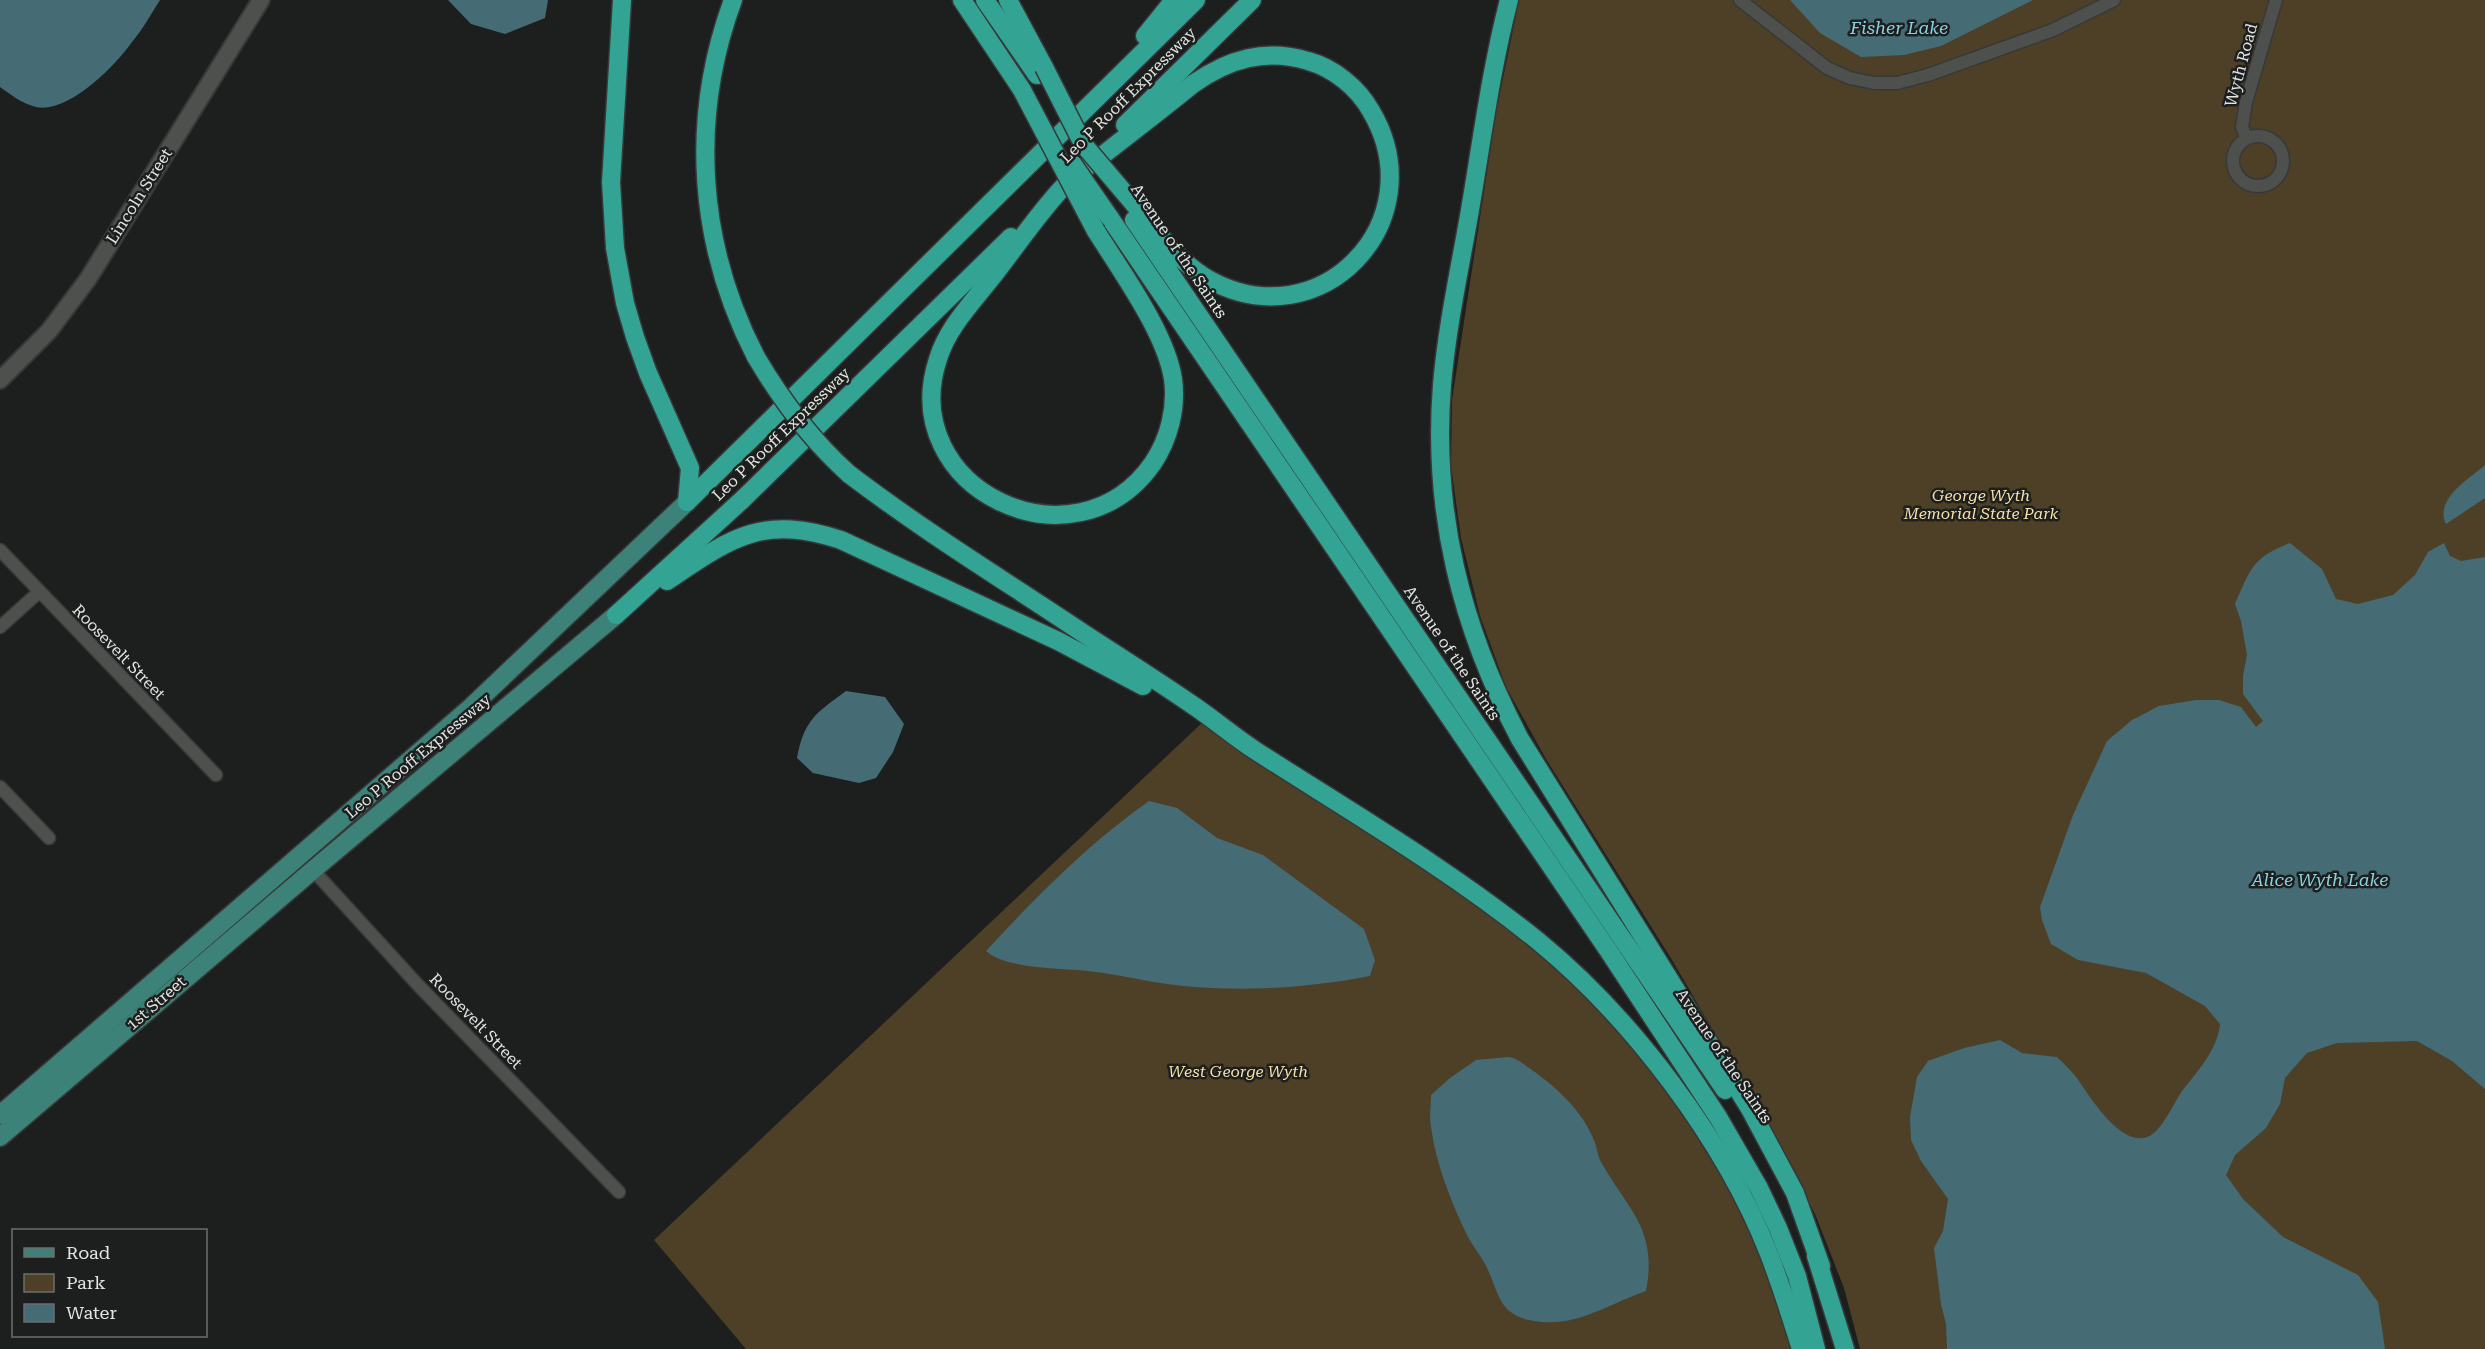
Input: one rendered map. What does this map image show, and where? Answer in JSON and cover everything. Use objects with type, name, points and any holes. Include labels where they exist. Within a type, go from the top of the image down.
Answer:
[{"type":"highway","points":[[622,0],[611,182],[615,248],[625,303],[635,337],[648,373],[690,468],[687,502]]},
{"type":"highway","points":[[733,0],[716,54],[710,87],[704,149],[705,174],[716,254],[740,328],[779,395],[815,442],[849,474],[909,518],[1197,708],[1253,749],[1439,869],[1510,919],[1568,967],[1659,1066],[1729,1173],[1769,1254],[1801,1349]]},
{"type":"highway","points":[[962,0],[1022,90],[1103,224],[1601,941],[1718,1117],[1759,1188],[1778,1228],[1797,1276],[1815,1349]]},
{"type":"highway","points":[[985,0],[1040,71]]},
{"type":"highway","points":[[1008,0],[1040,71]]},
{"type":"highway","points":[[1092,101],[1174,0]]},
{"type":"highway","name":"Leo P Rooff Expressway","points":[[687,502],[1196,0]]},
{"type":"highway","name":"Leo P Rooff Expressway","points":[[616,615],[742,500],[1252,0]]},
{"type":"highway","points":[[1509,0],[1490,84],[1442,384],[1442,476],[1451,546],[1463,605],[1492,686],[1520,739],[1750,1109],[1795,1193],[1821,1266]]},
{"type":"highway","points":[[1103,224],[1164,347],[1173,380],[1171,425],[1164,443],[1144,475],[1116,499],[1088,511],[1070,514],[1024,512],[1007,507],[978,490],[952,462],[936,430],[931,393],[933,374],[946,338],[1066,184],[1213,70],[1249,57],[1273,55],[1299,58],[1330,70],[1356,91],[1368,105],[1383,133],[1387,148],[1389,198],[1383,218],[1363,254],[1350,267],[1325,284],[1287,295],[1251,295],[1207,278],[1183,260],[1126,200]]},
{"type":"highway","name":"Avenue of the Saints","points":[[1040,71],[1083,144],[1126,200],[1732,1100],[1803,1224],[1821,1266],[1845,1349]]},
{"type":"highway","points":[[616,615],[728,541],[757,531],[772,529],[819,533],[841,540],[1089,657],[1253,749]]},
{"type":"main road","name":"Lincoln Street","points":[[0,380],[49,331],[88,279],[261,0]]},
{"type":"main road","name":"Leo P Rooff Expressway","points":[[308,863],[687,502]]},
{"type":"main road","name":"Leo P Rooff Expressway","points":[[308,863],[616,615]]},
{"type":"main road","name":"1st Street","points":[[0,1115],[308,863]]},
{"type":"main road","name":"1st Street","points":[[0,1137],[308,863]]},
{"type":"street","points":[[1740,0],[1827,68],[1850,78],[1874,83],[1898,83],[2053,30],[2114,0]]},
{"type":"street","name":"Wyth Road","points":[[2247,138],[2242,128],[2247,102],[2276,0]]},
{"type":"street","points":[[2263,136],[2271,139],[2281,151],[2282,168],[2272,181],[2265,185],[2249,184],[2236,174],[2232,158],[2235,150],[2247,138],[2263,136]]},
{"type":"street","name":"Roosevelt Street","points":[[0,550],[216,775]]},
{"type":"street","points":[[0,627],[39,592]]},
{"type":"street","points":[[0,787],[49,838]]},
{"type":"street","name":"Roosevelt Street","points":[[308,863],[411,977],[619,1192]]},
{"type":"green space","name":"George Wyth Memorial State Park","points":[[1519,0],[2485,0],[2485,1349],[1860,1349],[1844,1288],[1815,1214],[1768,1125],[1672,960],[1546,759],[1506,687],[1480,616],[1461,538],[1451,466],[1452,400],[1496,113]]},
{"type":"green space","name":"West George Wyth","points":[[1204,721],[1413,852],[1568,967],[1659,1066],[1729,1173],[1759,1255],[1797,1335],[1799,1349],[746,1349],[654,1240]]},
{"type":"water","points":[[0,0],[160,0],[136,37],[103,75],[76,96],[62,103],[49,107],[36,107],[17,99],[0,87]]},
{"type":"water","points":[[448,0],[548,0],[545,18],[505,34],[471,24]]},
{"type":"water","name":"Fisher Lake","points":[[1790,0],[2033,0],[1941,46],[1904,55],[1861,57],[1820,33]]},
{"type":"water","points":[[2485,465],[2485,498],[2446,524],[2445,506],[2449,498],[2462,483]]},
{"type":"water","name":"Alice Wyth Lake","points":[[2290,543],[2322,569],[2336,599],[2358,604],[2393,595],[2415,575],[2428,552],[2444,543],[2450,556],[2461,561],[2485,557],[2485,1089],[2452,1061],[2417,1041],[2337,1043],[2307,1053],[2285,1078],[2280,1104],[2266,1128],[2235,1155],[2226,1175],[2243,1199],[2283,1237],[2358,1275],[2378,1302],[2385,1349],[1947,1349],[1946,1324],[1941,1304],[1934,1248],[1943,1231],[1948,1199],[1921,1161],[1911,1140],[1910,1117],[1917,1077],[1928,1061],[1964,1048],[2000,1040],[2022,1053],[2057,1057],[2074,1075],[2102,1113],[2123,1133],[2135,1138],[2146,1137],[2157,1130],[2164,1121],[2211,1051],[2220,1024],[2205,1006],[2146,973],[2078,960],[2051,944],[2040,907],[2073,815],[2107,741],[2132,720],[2159,706],[2196,700],[2219,700],[2241,707],[2256,727],[2263,721],[2243,694],[2243,676],[2247,655],[2241,621],[2235,604],[2249,573],[2260,559]]},
{"type":"water","points":[[846,691],[885,697],[904,724],[893,752],[876,778],[859,783],[813,773],[797,758],[803,735],[813,718]]},
{"type":"water","points":[[1149,801],[1177,808],[1217,838],[1263,855],[1364,929],[1375,960],[1370,976],[1277,988],[1207,988],[1171,985],[1100,972],[1019,964],[995,957],[986,951],[1064,872],[1105,835]]},
{"type":"water","points":[[1508,1057],[1522,1063],[1553,1087],[1577,1111],[1589,1130],[1601,1162],[1638,1221],[1644,1236],[1649,1270],[1646,1291],[1589,1314],[1560,1322],[1545,1322],[1519,1317],[1511,1313],[1501,1301],[1450,1196],[1436,1155],[1430,1115],[1431,1095],[1450,1078],[1476,1060]]}]
